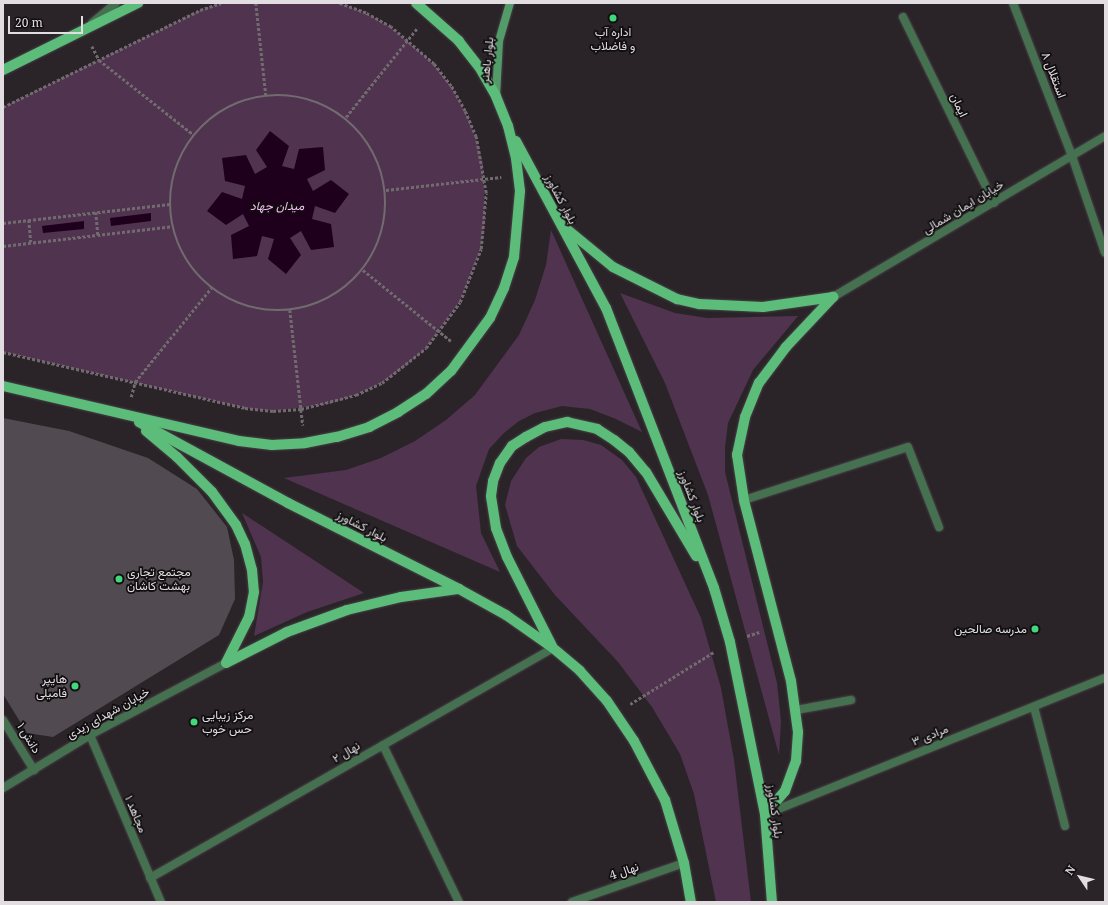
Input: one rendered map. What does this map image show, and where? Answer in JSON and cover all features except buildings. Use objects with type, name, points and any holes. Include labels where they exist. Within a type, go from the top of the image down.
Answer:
[{"type":"main road","points":[[3,70],[138,3]]},
{"type":"main road","points":[[3,386],[239,441],[272,444],[305,443],[337,437],[369,427],[398,412],[426,394],[466,354],[490,318],[504,288],[514,257],[519,224],[518,175],[508,126],[496,96],[479,67],[459,41],[428,12],[416,3]]},
{"type":"main road","name":"بلوار باهنر","points":[[496,96],[499,41],[510,3]]},
{"type":"main road","name":"بلوار کشاورز","points":[[508,126],[558,222],[606,308],[714,588],[730,642],[765,814],[772,902]]},
{"type":"main road","points":[[558,222],[613,267],[678,299],[699,304],[764,307],[833,297]]},
{"type":"main road","points":[[765,814],[785,791],[796,760],[796,710],[777,626],[744,500],[737,455],[752,398],[770,368],[786,347],[833,297]]},
{"type":"main road","points":[[127,416],[177,456],[212,492],[236,524],[245,544],[252,570],[254,592],[249,617],[226,663]]},
{"type":"main road","name":"بلوار کشاورز","points":[[127,416],[288,503],[459,589],[506,615],[553,648],[580,671],[616,713],[634,741],[665,800],[684,863],[691,902]]},
{"type":"main road","points":[[553,648],[507,557],[496,528],[491,496],[493,480],[500,463],[512,446],[545,427],[568,422],[598,429],[629,452],[661,493],[714,588]]},
{"type":"main road","points":[[226,663],[287,632],[347,610],[401,597],[459,589]]},
{"type":"street","points":[[84,29],[116,3]]},
{"type":"street","name":"استقلال ۸","points":[[1013,3],[1072,156],[1105,253]]},
{"type":"street","name":"ایمان","points":[[902,17],[994,203]]},
{"type":"street","name":"خیابان ایمان شمالی","points":[[833,297],[1105,136]]},
{"type":"street","points":[[744,500],[908,447],[939,527]]},
{"type":"street","name":"نهال ۲","points":[[150,878],[553,648]]},
{"type":"street","name":"خیابان شهدای زیدی","points":[[3,788],[90,735],[226,663]]},
{"type":"street","name":"مرادی ۳","points":[[765,814],[1105,678]]},
{"type":"street","points":[[796,710],[851,700]]},
{"type":"street","points":[[1034,707],[1065,826]]},
{"type":"street","name":"دانش ۱","points":[[3,720],[34,770]]},
{"type":"street","name":"مجاهد ۱","points":[[90,735],[160,902]]},
{"type":"street","points":[[382,745],[459,902]]},
{"type":"street","name":"نهال 4","points":[[572,902],[684,863]]},
{"type":"path","points":[[3,107],[200,10],[221,3]]},
{"type":"path","points":[[256,3],[266,95]]},
{"type":"path","points":[[3,352],[245,408],[273,411],[301,409],[356,396],[382,383],[410,362],[440,332],[460,302],[472,277],[481,249],[485,221],[484,179],[476,137],[465,111],[451,86],[434,64],[408,40],[366,13],[339,3]]},
{"type":"path","points":[[346,117],[408,40],[428,12]]},
{"type":"path","points":[[84,29],[99,60],[194,135]]},
{"type":"path","points":[[288,94],[309,98],[328,106],[346,117],[373,150],[382,170],[386,190],[386,211],[382,232],[375,252],[363,270],[331,298],[311,306],[290,310],[269,311],[248,307],[228,299],[210,288],[186,260],[172,226],[170,204],[176,167],[194,135],[226,107],[245,99],[266,95],[288,94]]},
{"type":"path","points":[[386,190],[518,175]]},
{"type":"path","points":[[3,223],[170,204]]},
{"type":"path","points":[[96,212],[98,235]]},
{"type":"path","points":[[29,220],[31,242]]},
{"type":"path","points":[[3,246],[172,226]]},
{"type":"path","points":[[363,270],[466,354]]},
{"type":"path","points":[[127,416],[135,382],[210,288]]},
{"type":"path","points":[[290,310],[305,443]]},
{"type":"path","points":[[616,713],[730,642],[777,626]]},
{"type":"green space","name":"میدان جهاد","points":[[221,3],[339,3],[366,13],[391,27],[434,64],[451,86],[465,111],[476,137],[483,164],[485,221],[481,249],[460,302],[426,348],[405,367],[382,383],[356,395],[329,404],[273,411],[245,408],[3,352],[3,107],[200,10]]},
{"type":"green space","points":[[551,230],[642,432],[616,419],[590,409],[562,406],[535,413],[519,421],[504,433],[489,449],[476,486],[481,533],[500,572],[284,478],[346,470],[381,458],[415,441],[446,420],[475,395],[519,335],[535,300],[546,265]]},
{"type":"green space","points":[[620,293],[675,313],[707,318],[798,316],[753,370],[728,423],[725,447],[725,472],[777,683],[781,721],[779,755],[708,495],[665,383]]},
{"type":"green space","points":[[561,439],[583,440],[601,445],[622,460],[636,477],[701,618],[721,688],[734,760],[751,902],[716,902],[694,794],[680,754],[652,707],[618,662],[555,595],[517,546],[505,505],[511,481],[526,458],[539,447]]},
{"type":"green space","points":[[242,513],[364,593],[307,612],[254,636],[263,582],[261,557]]},
{"type":"shaded area","points":[[270,131],[289,146],[282,166],[294,169],[299,149],[323,147],[325,170],[307,179],[313,191],[331,180],[349,194],[335,213],[315,206],[312,219],[331,224],[334,247],[311,250],[301,231],[290,238],[301,255],[286,274],[268,259],[274,239],[262,236],[257,256],[233,259],[231,235],[249,226],[243,214],[226,225],[207,211],[222,192],[242,199],[245,186],[225,181],[222,158],[246,155],[255,174],[267,167],[256,150]]},
{"type":"shaded area","points":[[151,213],[151,221],[111,226],[110,218]]},
{"type":"shaded area","points":[[84,221],[84,229],[43,233],[42,226]]},
{"type":"place","name":"اداره آب و فاضلاب","points":[[613,18]]},
{"type":"place","name":"مجتمع تجاری بهشت کاشان","points":[[119,579]]},
{"type":"place","name":"مدرسه صالحین","points":[[1035,629]]},
{"type":"place","name":"هایپر فامیلی","points":[[75,686]]},
{"type":"place","name":"مرکز زیبایی حس خوب","points":[[194,722]]}]
